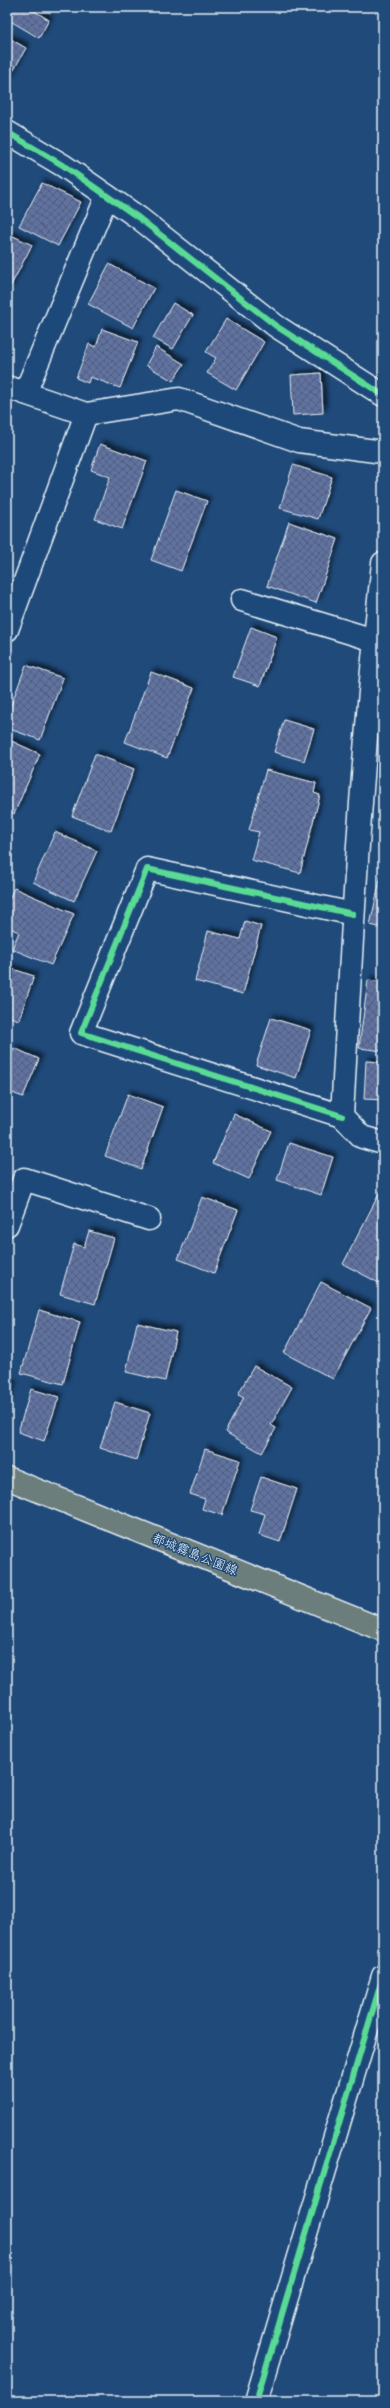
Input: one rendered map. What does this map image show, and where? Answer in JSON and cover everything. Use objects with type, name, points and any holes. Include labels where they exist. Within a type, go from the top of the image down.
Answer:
[{"type":"main road","name":"都城霧島公園線","points":[[7,1478],[383,1630]]},
{"type":"street","points":[[7,132],[64,166],[139,218],[276,326],[383,395]]},
{"type":"street","points":[[107,196],[16,390],[86,414],[179,399],[300,441],[383,452]]},
{"type":"street","points":[[7,630],[86,414]]},
{"type":"street","points":[[342,1116],[353,914],[374,640],[383,563]]},
{"type":"street","points":[[242,600],[374,640]]},
{"type":"street","points":[[353,914],[147,869],[81,1033],[342,1116],[362,1137],[383,1143]]},
{"type":"street","points":[[7,1225],[24,1179],[149,1219]]},
{"type":"street","points":[[256,2401],[383,1976]]},
{"type":"building","points":[[14,7],[28,7],[49,20],[39,38],[7,19]]},
{"type":"building","points":[[7,37],[26,48],[7,82]]},
{"type":"building","points":[[42,183],[81,202],[58,246],[19,226]]},
{"type":"building","points":[[9,234],[32,245],[7,293],[7,238]]},
{"type":"building","points":[[109,264],[154,288],[133,328],[88,304]]},
{"type":"building","points":[[173,303],[193,315],[173,349],[153,338]]},
{"type":"building","points":[[226,319],[264,342],[236,390],[207,373],[216,358],[206,352]]},
{"type":"building","points":[[102,329],[138,342],[120,388],[90,377],[88,383],[76,378],[89,344],[96,347]]},
{"type":"building","points":[[156,347],[184,364],[173,381],[146,365]]},
{"type":"building","points":[[321,373],[323,413],[293,415],[291,375]]},
{"type":"building","points":[[100,444],[147,461],[122,529],[95,519],[110,477],[91,470]]},
{"type":"building","points":[[293,465],[332,477],[318,519],[280,508]]},
{"type":"building","points":[[176,490],[207,501],[181,571],[151,560]]},
{"type":"building","points":[[289,522],[338,539],[316,603],[267,586]]},
{"type":"building","points":[[251,627],[277,637],[260,686],[233,677]]},
{"type":"building","points":[[26,665],[63,678],[40,740],[7,728],[7,716]]},
{"type":"building","points":[[151,672],[194,688],[167,758],[125,742]]},
{"type":"building","points":[[284,720],[314,729],[304,761],[274,752]]},
{"type":"building","points":[[7,739],[40,754],[14,814],[7,810]]},
{"type":"building","points":[[95,754],[134,769],[111,831],[72,816]]},
{"type":"building","points":[[266,770],[316,783],[314,793],[320,795],[300,873],[251,860],[259,832],[249,830]]},
{"type":"building","points":[[55,832],[97,851],[74,901],[33,882]]},
{"type":"building","points":[[383,866],[383,928],[370,925]]},
{"type":"building","points":[[14,888],[74,914],[51,965],[12,949],[19,932],[7,927],[7,904]]},
{"type":"building","points":[[245,921],[261,926],[243,994],[195,981],[208,931],[240,939]]},
{"type":"building","points":[[7,967],[34,976],[19,1020],[7,1016]]},
{"type":"building","points":[[368,980],[383,982],[383,1051],[359,1048]]},
{"type":"building","points":[[271,1018],[311,1030],[296,1078],[256,1065]]},
{"type":"building","points":[[14,1048],[39,1059],[23,1097],[7,1091],[7,1064]]},
{"type":"building","points":[[366,1061],[383,1062],[383,1100],[364,1099]]},
{"type":"building","points":[[128,1094],[163,1107],[141,1169],[105,1156]]},
{"type":"building","points":[[234,1114],[271,1131],[249,1179],[213,1163]]},
{"type":"building","points":[[289,1143],[333,1157],[321,1195],[277,1180]]},
{"type":"building","points":[[383,1186],[383,1275],[379,1283],[343,1264]]},
{"type":"building","points":[[202,1197],[238,1210],[214,1273],[178,1259]]},
{"type":"building","points":[[89,1231],[114,1238],[95,1304],[60,1294],[74,1244],[84,1247]]},
{"type":"building","points":[[321,1282],[371,1308],[333,1379],[284,1353]]},
{"type":"building","points":[[39,1310],[80,1322],[63,1384],[21,1373]]},
{"type":"building","points":[[137,1323],[176,1332],[165,1381],[126,1372]]},
{"type":"building","points":[[254,1366],[292,1387],[271,1425],[276,1428],[262,1453],[225,1432],[244,1397],[238,1394]]},
{"type":"building","points":[[7,1382],[13,1384],[7,1402]]},
{"type":"building","points":[[31,1389],[59,1397],[44,1441],[18,1432]]},
{"type":"building","points":[[115,1402],[150,1413],[136,1460],[100,1448]]},
{"type":"building","points":[[205,1449],[240,1460],[222,1515],[202,1509],[205,1499],[190,1494]]},
{"type":"building","points":[[261,1477],[297,1489],[280,1542],[259,1535],[265,1514],[250,1510]]},
{"type":"cycle path","points":[[7,132],[64,166],[139,218],[276,326],[383,395]]},
{"type":"cycle path","points":[[342,1116],[81,1033],[147,869],[353,914]]},
{"type":"cycle path","points":[[256,2401],[383,1976]]}]
